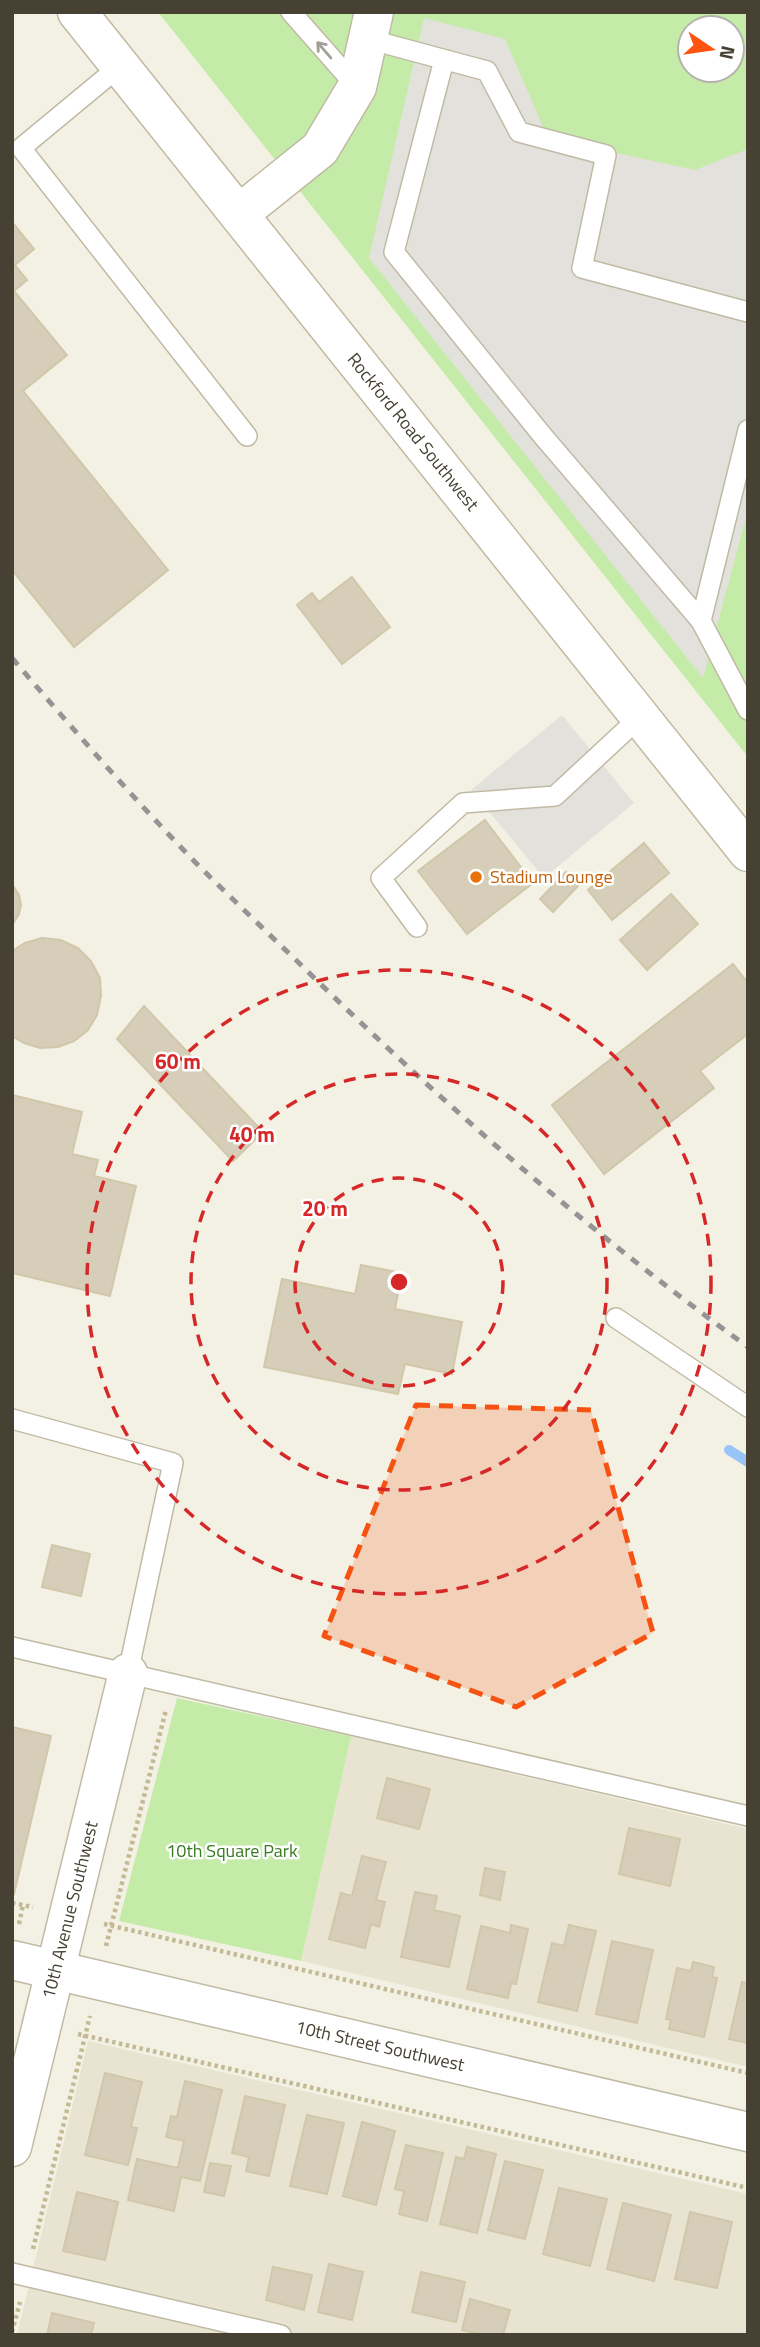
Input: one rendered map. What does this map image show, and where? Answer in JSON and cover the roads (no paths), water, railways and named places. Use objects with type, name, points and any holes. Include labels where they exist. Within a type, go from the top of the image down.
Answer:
[{"type":"street","name":"Rockford Road Southwest","points":[[77,12],[748,852]]},
{"type":"street","points":[[239,214],[320,149],[357,87],[371,26]]},
{"type":"street","name":"10th Avenue Southwest","points":[[12,2147],[128,1673]]},
{"type":"street","name":"10th Street Southwest","points":[[12,1961],[748,2132]]},
{"type":"lane","points":[[291,12],[357,87]]},
{"type":"lane","points":[[371,26],[444,60],[486,71],[519,132],[606,155],[582,268],[748,312]]},
{"type":"lane","points":[[444,60],[394,251],[542,435],[701,621],[748,710]]},
{"type":"lane","points":[[120,66],[21,148],[247,436]]},
{"type":"lane","points":[[701,621],[748,430]]},
{"type":"lane","points":[[417,927],[381,878],[463,803],[555,796],[640,717]]},
{"type":"lane","points":[[616,1318],[748,1407]]},
{"type":"lane","points":[[12,1419],[173,1463],[128,1673]]},
{"type":"lane","points":[[12,1647],[748,1816]]},
{"type":"lane","points":[[19,2275],[281,2335]]},
{"type":"waterway","points":[[729,1450],[748,1462]]},
{"type":"railway","points":[[12,658],[102,762],[196,863],[408,1067],[574,1212],[748,1347]]},
{"type":"place","name":"Stadium Lounge","points":[[476,877]]},
{"type":"park label","name":"10th Square Park","points":[[232,1851]]}]
